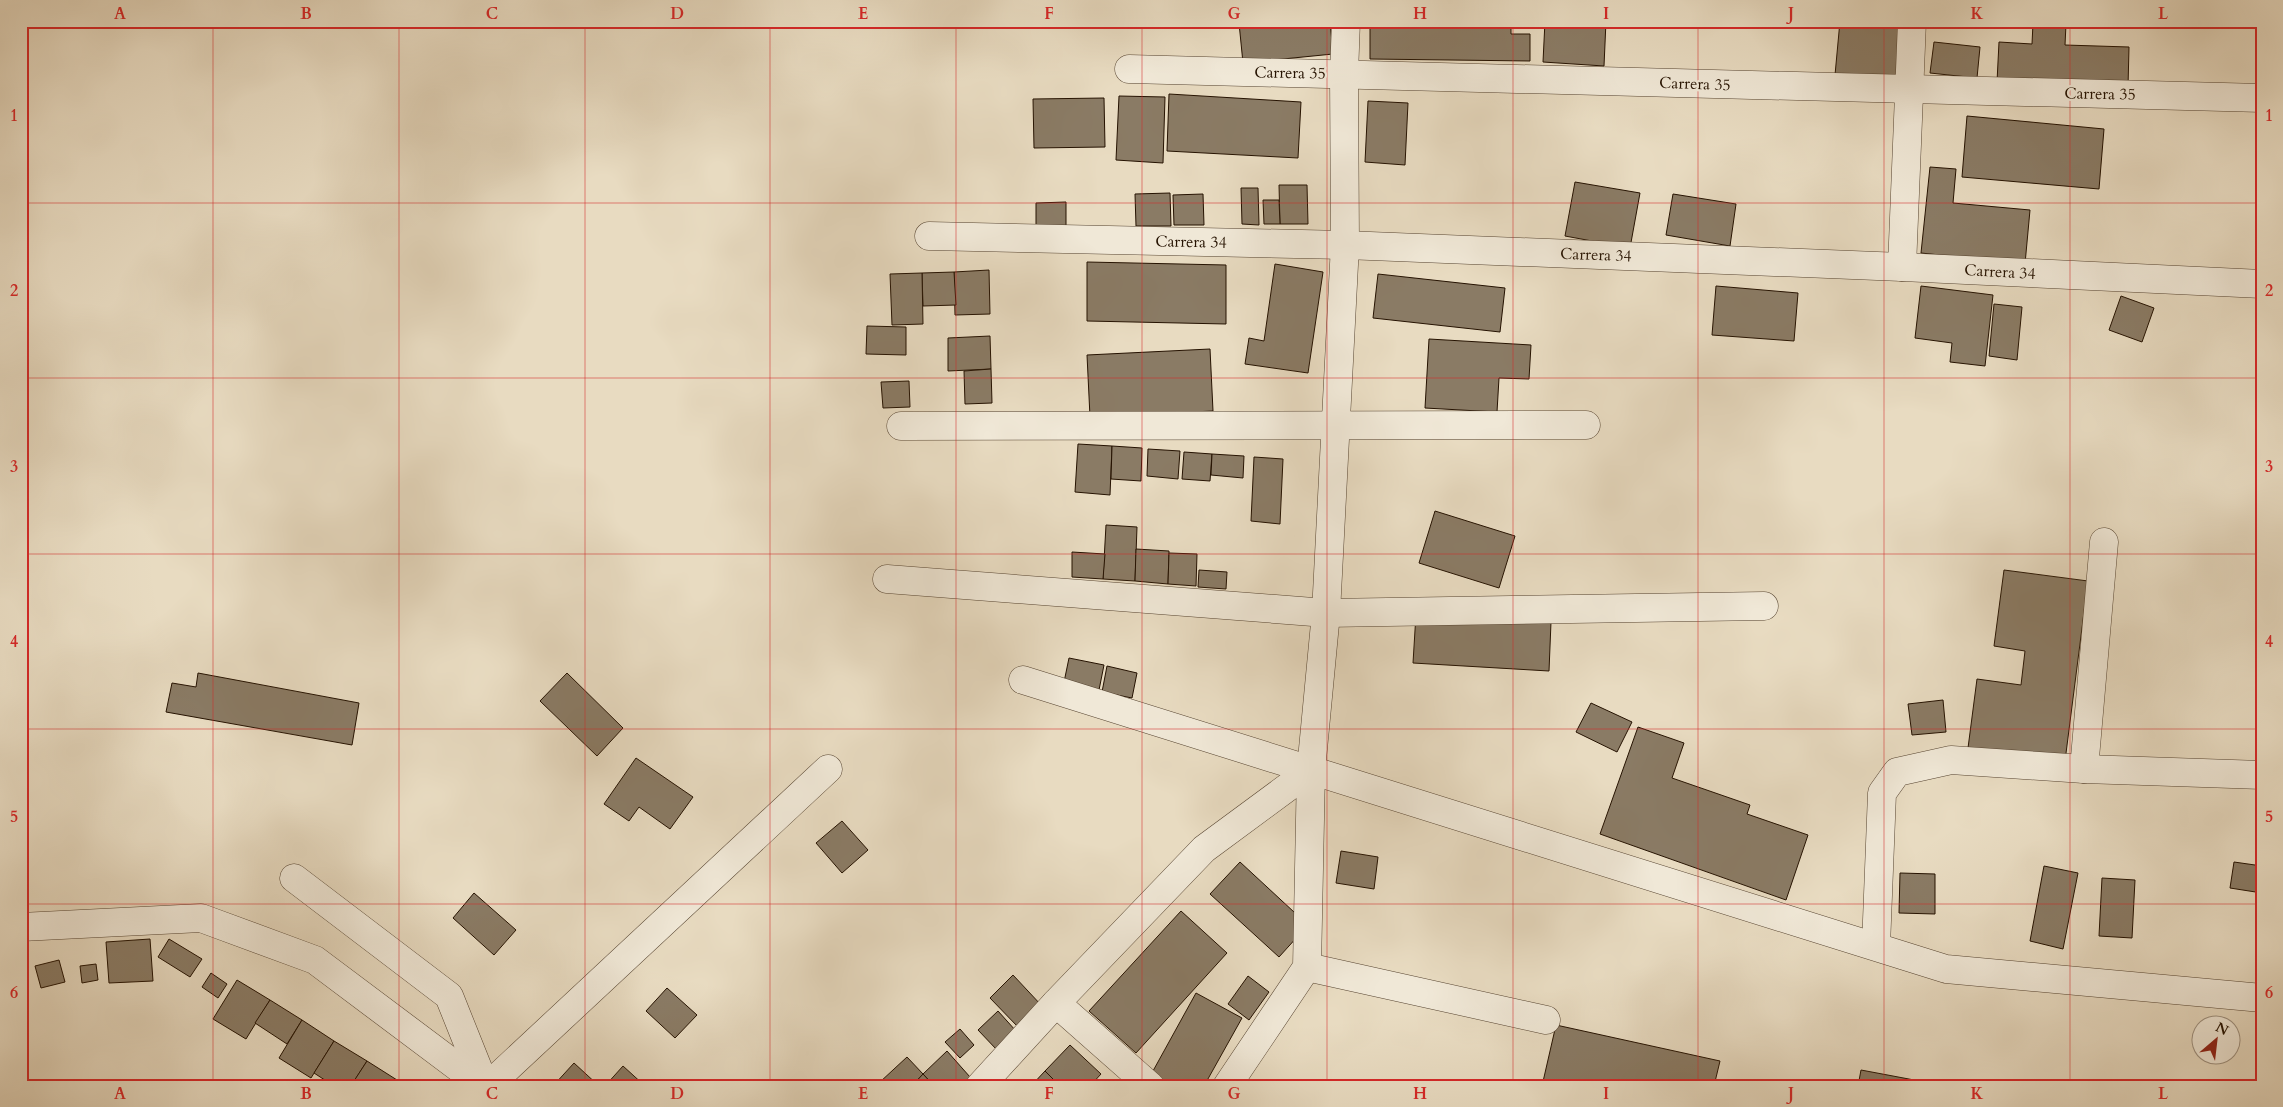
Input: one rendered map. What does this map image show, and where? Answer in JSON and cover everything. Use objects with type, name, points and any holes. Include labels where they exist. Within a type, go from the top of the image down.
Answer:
[{"type":"street","points":[[1227,1086],[1308,967],[1311,770],[1326,613],[1345,245],[1344,74],[1346,21]]},
{"type":"street","points":[[1902,267],[1912,21]]},
{"type":"street","name":"Carrera 35","points":[[1129,69],[2262,98]]},
{"type":"street","name":"Carrera 34","points":[[929,236],[1345,245],[1902,267],[2262,284]]},
{"type":"street","points":[[901,426],[1586,425]]},
{"type":"street","points":[[2084,769],[2104,542]]},
{"type":"street","points":[[887,579],[1326,613],[1764,606]]},
{"type":"street","points":[[1023,680],[1946,969],[2262,998]]},
{"type":"street","points":[[1876,946],[1882,792],[1898,772],[1951,760],[2084,769],[2262,775]]},
{"type":"street","points":[[485,1086],[828,769]]},
{"type":"street","points":[[980,1086],[1056,1003],[1204,849],[1311,770]]},
{"type":"street","points":[[294,878],[449,996],[485,1086]]},
{"type":"street","points":[[21,928],[201,918],[315,960],[485,1086]]},
{"type":"street","points":[[1308,967],[1546,1020]]},
{"type":"street","points":[[1056,1003],[1150,1086]]},
{"type":"building","points":[[1258,21],[1330,21],[1333,54],[1243,63],[1239,23]]},
{"type":"building","points":[[1370,21],[1511,21],[1511,34],[1530,34],[1530,61],[1370,59]]},
{"type":"building","points":[[1545,21],[1606,21],[1604,66],[1543,62]]},
{"type":"building","points":[[1840,21],[1902,26],[1899,80],[1835,75]]},
{"type":"building","points":[[2033,23],[2066,24],[2065,45],[2129,47],[2128,87],[1997,82],[1999,42],[2032,44]]},
{"type":"building","points":[[1934,42],[1980,47],[1977,78],[1930,73]]},
{"type":"building","points":[[1169,94],[1301,102],[1298,158],[1167,151]]},
{"type":"building","points":[[1119,96],[1165,97],[1163,163],[1116,160]]},
{"type":"building","points":[[1104,98],[1105,147],[1034,148],[1033,99]]},
{"type":"building","points":[[1368,101],[1408,103],[1405,165],[1365,162]]},
{"type":"building","points":[[1967,116],[2104,129],[2099,189],[1962,177]]},
{"type":"building","points":[[1930,167],[1956,169],[1953,203],[2030,210],[2025,264],[1921,253]]},
{"type":"building","points":[[1575,182],[1640,193],[1630,248],[1565,236]]},
{"type":"building","points":[[1279,185],[1307,185],[1308,224],[1280,224]]},
{"type":"building","points":[[1241,188],[1258,188],[1259,225],[1242,224]]},
{"type":"building","points":[[1170,193],[1171,226],[1136,226],[1135,194]]},
{"type":"building","points":[[1203,194],[1204,225],[1174,225],[1173,195]]},
{"type":"building","points":[[1673,194],[1736,204],[1730,246],[1666,235]]},
{"type":"building","points":[[1263,200],[1279,200],[1280,224],[1264,224]]},
{"type":"building","points":[[1066,202],[1066,227],[1036,227],[1036,203]]},
{"type":"building","points":[[1087,262],[1226,265],[1226,324],[1087,321]]},
{"type":"building","points":[[1275,264],[1323,272],[1308,373],[1245,364],[1249,338],[1264,341]]},
{"type":"building","points":[[989,270],[990,314],[955,315],[954,272]]},
{"type":"building","points":[[954,272],[956,305],[923,306],[922,273]]},
{"type":"building","points":[[922,273],[923,324],[892,325],[890,274]]},
{"type":"building","points":[[1378,274],[1505,288],[1500,332],[1373,318]]},
{"type":"building","points":[[1716,286],[1798,293],[1794,341],[1712,335]]},
{"type":"building","points":[[1921,286],[1993,295],[1985,366],[1950,362],[1952,343],[1915,338]]},
{"type":"building","points":[[2121,296],[2154,308],[2142,342],[2109,330]]},
{"type":"building","points":[[1994,304],[2022,307],[2017,360],[1989,356]]},
{"type":"building","points":[[867,326],[906,327],[906,355],[866,354]]},
{"type":"building","points":[[990,336],[991,369],[948,371],[948,338]]},
{"type":"building","points":[[1429,339],[1531,345],[1529,379],[1499,378],[1497,412],[1425,408]]},
{"type":"building","points":[[1210,349],[1213,411],[1090,417],[1087,355]]},
{"type":"building","points":[[991,369],[992,403],[965,404],[964,371]]},
{"type":"building","points":[[909,381],[910,407],[883,408],[881,382]]},
{"type":"building","points":[[1078,444],[1112,446],[1110,495],[1075,492]]},
{"type":"building","points":[[1112,446],[1142,448],[1141,481],[1111,479]]},
{"type":"building","points":[[1148,449],[1180,451],[1178,479],[1147,476]]},
{"type":"building","points":[[1184,452],[1212,454],[1210,481],[1182,479]]},
{"type":"building","points":[[1212,454],[1244,456],[1243,478],[1211,475]]},
{"type":"building","points":[[1254,457],[1283,459],[1280,524],[1251,521]]},
{"type":"building","points":[[1435,511],[1515,536],[1499,588],[1419,563]]},
{"type":"building","points":[[1106,525],[1137,527],[1135,581],[1103,579]]},
{"type":"building","points":[[1136,549],[1169,551],[1168,584],[1135,581]]},
{"type":"building","points":[[1072,552],[1105,554],[1103,579],[1072,577]]},
{"type":"building","points":[[1169,553],[1197,554],[1196,586],[1168,584]]},
{"type":"building","points":[[1199,570],[1227,572],[1226,589],[1198,587]]},
{"type":"building","points":[[2004,570],[2088,581],[2065,761],[1968,748],[1977,679],[2021,685],[2025,651],[1994,646]]},
{"type":"building","points":[[1416,614],[1551,622],[1549,671],[1413,663]]},
{"type":"building","points":[[1069,658],[1104,665],[1098,695],[1063,687]]},
{"type":"building","points":[[1107,666],[1137,673],[1132,698],[1102,692]]},
{"type":"building","points":[[198,673],[359,703],[352,745],[166,712],[172,683],[196,687]]},
{"type":"building","points":[[567,673],[623,728],[597,756],[540,701]]},
{"type":"building","points":[[1943,700],[1946,732],[1912,735],[1908,704]]},
{"type":"building","points":[[1591,703],[1632,722],[1617,752],[1576,732]]},
{"type":"building","points":[[1638,727],[1684,743],[1672,778],[1750,805],[1747,814],[1808,835],[1786,900],[1600,834]]},
{"type":"building","points":[[636,758],[693,797],[670,829],[639,807],[629,821],[604,804]]},
{"type":"building","points":[[842,821],[868,850],[842,873],[816,843]]},
{"type":"building","points":[[1341,851],[1378,857],[1374,889],[1336,883]]},
{"type":"building","points":[[1240,862],[1308,925],[1279,957],[1210,894]]},
{"type":"building","points":[[2234,862],[2262,866],[2262,893],[2230,888]]},
{"type":"building","points":[[2044,866],[2078,873],[2063,949],[2030,941]]},
{"type":"building","points":[[1900,873],[1935,874],[1935,914],[1899,913]]},
{"type":"building","points":[[2102,878],[2135,880],[2132,938],[2099,936]]},
{"type":"building","points":[[474,893],[516,930],[494,955],[453,918]]},
{"type":"building","points":[[1181,911],[1227,953],[1136,1053],[1089,1011]]},
{"type":"building","points":[[150,939],[153,981],[109,983],[106,942]]},
{"type":"building","points":[[169,939],[202,959],[190,977],[158,957]]},
{"type":"building","points":[[59,960],[65,982],[41,988],[35,966]]},
{"type":"building","points":[[96,964],[98,980],[82,983],[80,966]]},
{"type":"building","points":[[211,973],[227,984],[218,998],[202,987]]},
{"type":"building","points":[[1013,975],[1042,1006],[1019,1028],[990,998]]},
{"type":"building","points":[[1248,976],[1269,992],[1249,1020],[1228,1004]]},
{"type":"building","points":[[237,980],[270,1000],[246,1039],[213,1019]]},
{"type":"building","points":[[667,988],[697,1015],[675,1038],[646,1011]]},
{"type":"building","points":[[1196,993],[1242,1018],[1204,1086],[1158,1086],[1148,1080]]},
{"type":"building","points":[[270,1000],[302,1020],[287,1044],[255,1023]]},
{"type":"building","points":[[998,1011],[1016,1031],[997,1050],[978,1030]]},
{"type":"building","points":[[302,1020],[334,1041],[311,1078],[279,1058]]},
{"type":"building","points":[[1556,1025],[1720,1061],[1714,1086],[1542,1086]]},
{"type":"building","points":[[960,1029],[974,1045],[960,1058],[945,1042]]},
{"type":"building","points":[[334,1041],[367,1061],[351,1086],[334,1086],[314,1073]]},
{"type":"building","points":[[1070,1045],[1101,1074],[1090,1086],[1060,1086],[1045,1071]]},
{"type":"building","points":[[947,1051],[970,1077],[961,1086],[934,1086],[923,1074]]},
{"type":"building","points":[[907,1057],[923,1074],[912,1086],[883,1086],[880,1082]]},
{"type":"building","points":[[367,1061],[397,1080],[393,1086],[355,1086],[352,1084]]},
{"type":"building","points":[[574,1063],[599,1086],[553,1086]]},
{"type":"building","points":[[623,1066],[645,1086],[605,1086]]},
{"type":"building","points":[[1861,1070],[1946,1086],[1858,1086]]},
{"type":"building","points":[[1045,1071],[1060,1086],[1031,1086]]},
{"type":"building","points":[[923,1074],[934,1086],[912,1086]]}]
